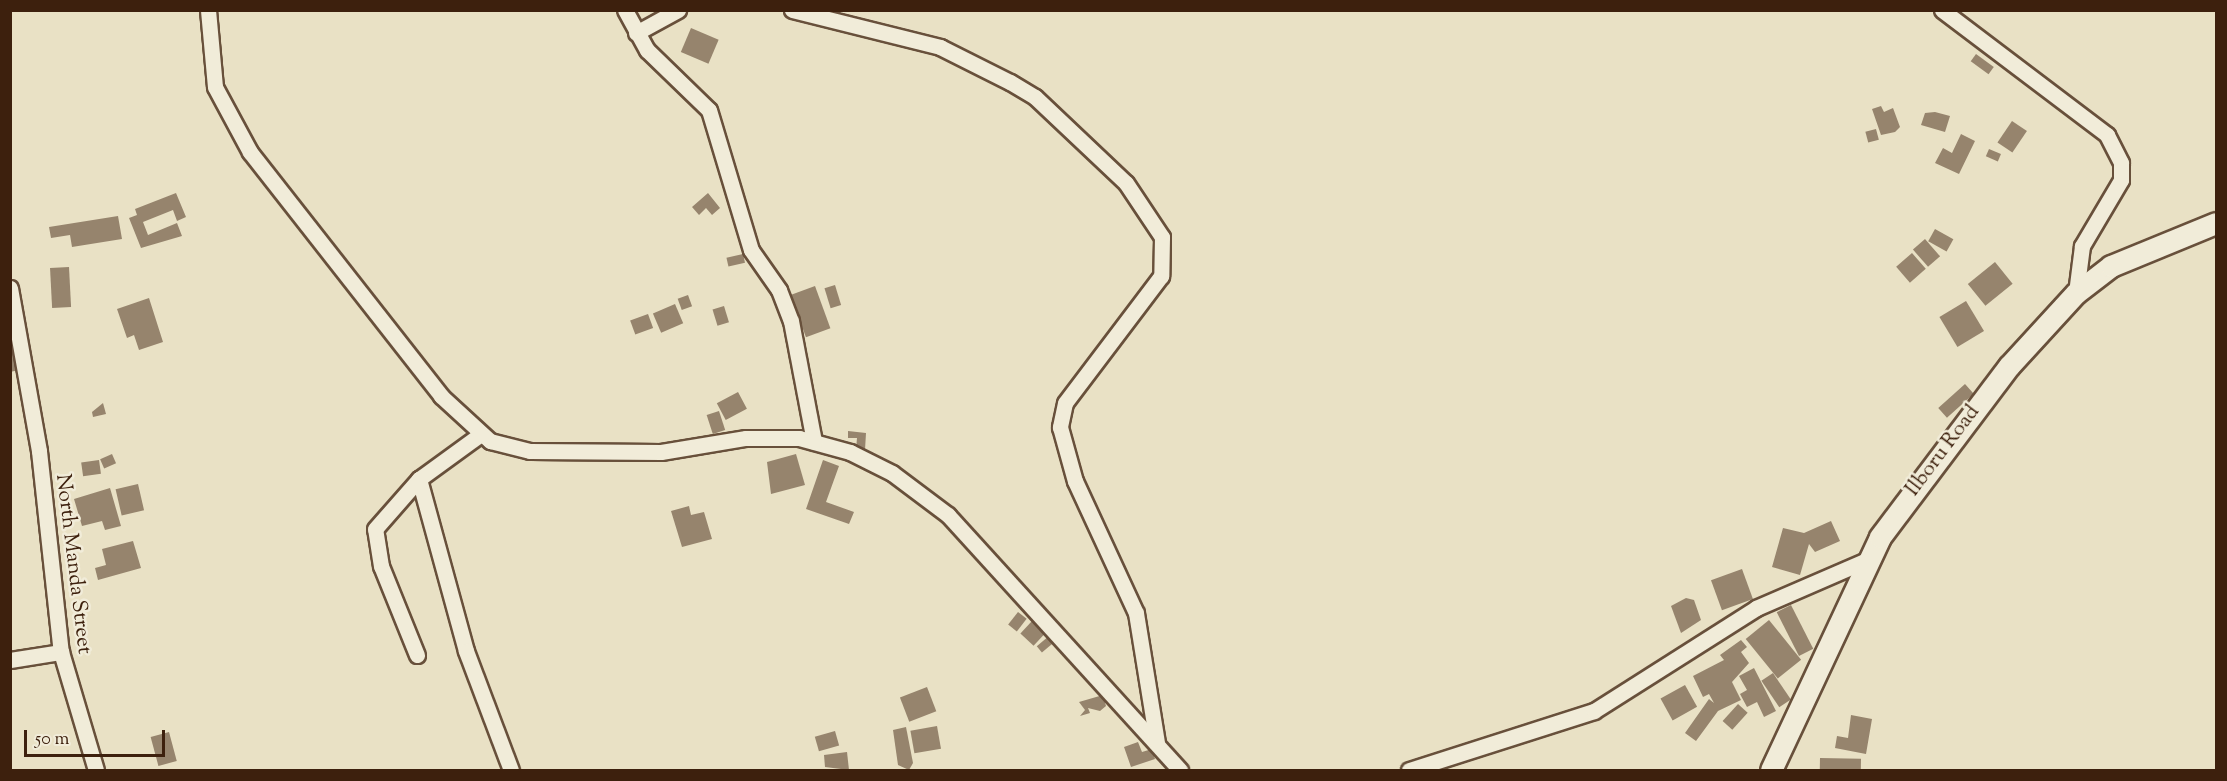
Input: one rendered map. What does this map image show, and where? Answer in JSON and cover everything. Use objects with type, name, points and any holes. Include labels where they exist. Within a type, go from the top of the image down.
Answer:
[{"type":"street","points":[[208,10],[215,87],[249,152],[441,396],[481,434],[504,448],[530,451],[661,452],[746,438],[814,442],[850,452],[892,473],[948,515],[1180,771]]},
{"type":"street","points":[[625,10],[636,33],[709,110],[751,250],[779,290],[791,321],[814,442]]},
{"type":"street","points":[[636,33],[678,10]]},
{"type":"street","points":[[792,10],[940,47],[1035,97],[1126,183],[1162,237],[1161,276],[1065,403],[1060,428],[1075,481],[1136,613],[1157,744]]},
{"type":"street","points":[[1942,10],[2107,135],[2121,163],[2121,180],[2082,246],[2076,293]]},
{"type":"street","name":"Ilboru Road","points":[[1771,771],[1869,559],[1954,434],[2076,293],[2111,266],[2217,223]]},
{"type":"street","name":"North Manda Street","points":[[10,288],[39,451],[61,652],[96,771]]},
{"type":"street","points":[[417,656],[374,539],[380,522],[419,479],[481,434]]},
{"type":"street","points":[[419,479],[466,651],[511,771]]},
{"type":"street","points":[[1409,771],[1593,711],[1756,608],[1869,559]]},
{"type":"street","points":[[10,660],[61,652]]},
{"type":"building","points":[[691,28],[719,40],[708,64],[681,52]]},
{"type":"building","points":[[1976,54],[1994,67],[1989,74],[1971,61]]},
{"type":"building","points":[[1881,106],[1884,112],[1893,108],[1900,127],[1895,132],[1881,135],[1872,109]]},
{"type":"building","points":[[1935,112],[1950,116],[1945,132],[1921,125],[1925,113]]},
{"type":"building","points":[[2012,121],[2027,131],[2012,153],[1997,143]]},
{"type":"building","points":[[1876,129],[1879,140],[1868,142],[1865,132]]},
{"type":"building","points":[[1961,134],[1975,141],[1959,174],[1935,163],[1943,148],[1952,153]]},
{"type":"building","points":[[1989,149],[2001,154],[1998,161],[1986,156]]},
{"type":"building","points":[[176,193],[186,217],[177,221],[173,210],[143,222],[148,235],[177,223],[182,236],[141,248],[129,218],[137,215],[135,209]]},
{"type":"building","points":[[708,193],[720,208],[712,215],[706,208],[699,215],[692,207]]},
{"type":"building","points":[[118,216],[122,239],[72,247],[70,235],[51,238],[49,227]]},
{"type":"building","points":[[1935,229],[1953,239],[1947,251],[1928,241]]},
{"type":"building","points":[[1925,239],[1940,256],[1928,267],[1913,249]]},
{"type":"building","points":[[1912,253],[1926,269],[1910,283],[1896,267]]},
{"type":"building","points":[[743,254],[745,263],[728,267],[726,258]]},
{"type":"building","points":[[1995,262],[2013,284],[1985,306],[1968,284]]},
{"type":"building","points":[[69,267],[71,307],[52,308],[50,268]]},
{"type":"building","points":[[835,285],[841,305],[831,308],[824,288]]},
{"type":"building","points":[[815,286],[830,328],[806,337],[791,295]]},
{"type":"building","points":[[688,295],[692,306],[682,310],[678,299]]},
{"type":"building","points":[[149,298],[163,342],[139,350],[134,335],[127,338],[117,309]]},
{"type":"building","points":[[1966,301],[1984,331],[1957,347],[1939,317]]},
{"type":"building","points":[[675,304],[683,323],[661,333],[653,313]]},
{"type":"building","points":[[724,306],[729,322],[717,326],[713,310]]},
{"type":"building","points":[[648,314],[653,328],[635,335],[630,320]]},
{"type":"building","points":[[10,337],[19,370],[10,372]]},
{"type":"building","points":[[1965,384],[1974,394],[1947,418],[1938,408]]},
{"type":"building","points":[[738,392],[747,409],[726,420],[717,403]]},
{"type":"building","points":[[103,403],[106,414],[93,417],[92,412]]},
{"type":"building","points":[[719,411],[725,430],[713,434],[707,415]]},
{"type":"building","points":[[848,431],[866,433],[865,450],[856,449],[857,438],[848,438]]},
{"type":"building","points":[[112,454],[116,463],[104,468],[100,459]]},
{"type":"building","points":[[796,454],[805,485],[771,494],[767,462]]},
{"type":"building","points":[[99,460],[101,474],[83,476],[81,463]]},
{"type":"building","points":[[823,460],[839,466],[826,502],[854,512],[849,524],[806,509]]},
{"type":"building","points":[[138,484],[144,510],[122,515],[116,489]]},
{"type":"building","points":[[110,488],[121,526],[105,530],[102,521],[82,526],[74,499]]},
{"type":"building","points":[[689,506],[691,515],[704,512],[712,539],[682,547],[671,511]]},
{"type":"building","points":[[1831,521],[1840,541],[1815,552],[1809,544],[1800,575],[1772,567],[1783,528],[1804,533]]},
{"type":"building","points":[[133,541],[141,568],[98,580],[95,568],[106,565],[102,549]]},
{"type":"building","points":[[1742,569],[1753,599],[1722,610],[1711,580]]},
{"type":"building","points":[[1686,598],[1694,600],[1701,620],[1681,633],[1671,606]]},
{"type":"building","points":[[1791,605],[1813,649],[1799,656],[1777,612]]},
{"type":"building","points":[[1018,612],[1027,619],[1017,631],[1008,625]]},
{"type":"building","points":[[1769,620],[1801,660],[1778,679],[1746,639]]},
{"type":"building","points":[[1032,621],[1045,633],[1034,646],[1020,633]]},
{"type":"building","points":[[1049,636],[1054,642],[1042,652],[1037,646]]},
{"type":"building","points":[[1741,640],[1747,647],[1741,652],[1749,663],[1732,682],[1741,700],[1718,711],[1696,741],[1685,733],[1709,699],[1714,703],[1709,694],[1703,697],[1693,676],[1724,660],[1720,655]]},
{"type":"building","points":[[1754,668],[1776,711],[1764,717],[1757,702],[1747,707],[1740,694],[1747,690],[1739,676]]},
{"type":"building","points":[[1773,673],[1791,700],[1779,707],[1761,681]]},
{"type":"building","points":[[1685,685],[1697,707],[1673,720],[1661,699]]},
{"type":"building","points":[[927,687],[936,711],[909,722],[900,697]]},
{"type":"building","points":[[1103,695],[1106,706],[1100,711],[1088,708],[1090,713],[1080,716],[1085,710],[1079,702]]},
{"type":"building","points":[[1738,704],[1748,713],[1732,730],[1723,721]]},
{"type":"building","points":[[1851,715],[1872,719],[1866,754],[1835,748],[1837,736],[1848,738]]},
{"type":"building","points":[[937,726],[941,749],[914,753],[910,731]]},
{"type":"building","points":[[906,727],[913,763],[909,770],[898,765],[893,730]]},
{"type":"building","points":[[835,731],[839,745],[819,751],[815,737]]},
{"type":"building","points":[[169,732],[177,761],[158,766],[151,737]]},
{"type":"building","points":[[1138,742],[1142,752],[1152,749],[1155,759],[1131,767],[1124,747]]},
{"type":"building","points":[[847,752],[849,770],[825,767],[824,755]]},
{"type":"building","points":[[1820,758],[1861,759],[1861,770],[1820,770]]}]
